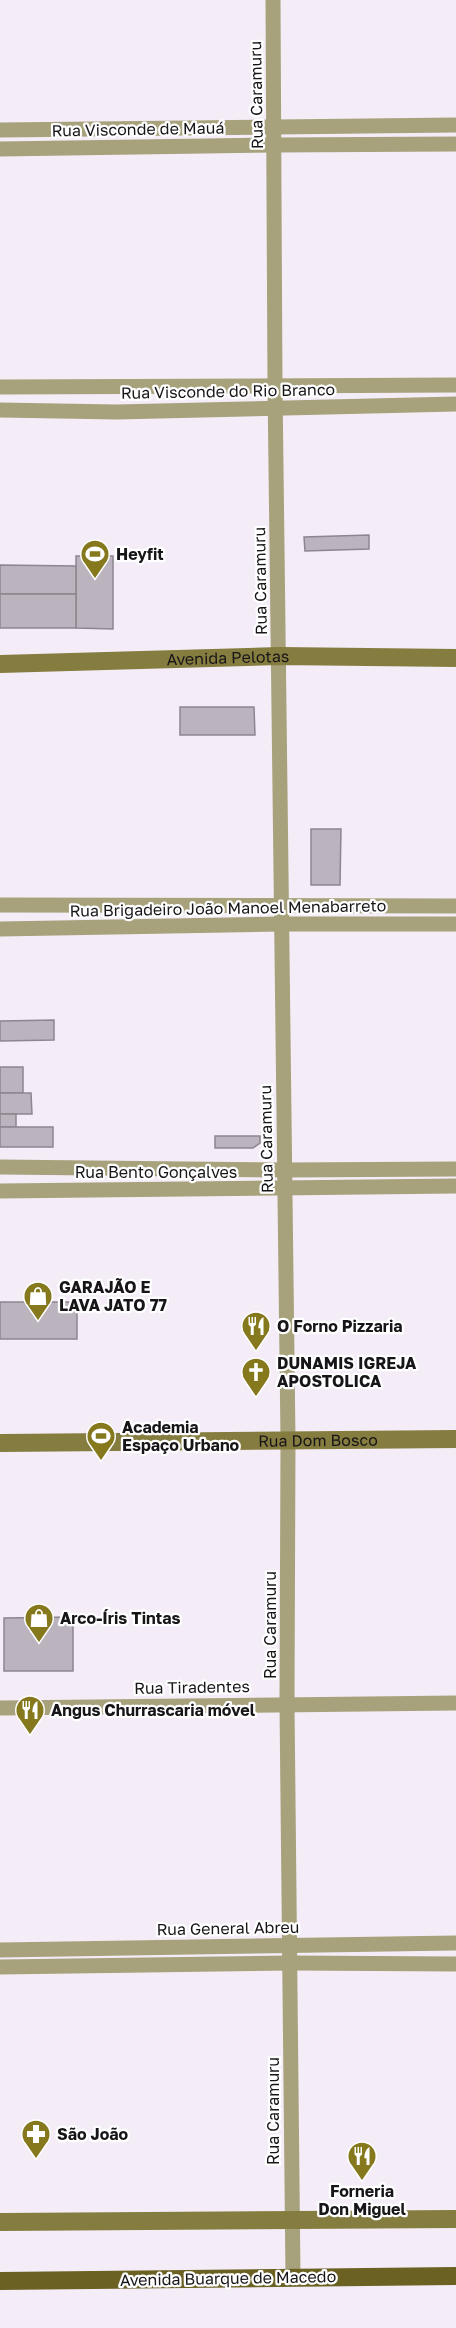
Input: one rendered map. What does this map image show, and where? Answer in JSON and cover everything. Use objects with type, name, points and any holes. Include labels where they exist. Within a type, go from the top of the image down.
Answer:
[{"type":"main road","name":"Avenida Buarque de Macedo","points":[[0,2281],[456,2276]]},
{"type":"street","name":"Rua Caramuru","points":[[273,0],[275,408],[288,1438],[287,1704],[293,2277]]},
{"type":"street","name":"Rua Visconde de Mauá","points":[[0,130],[456,125]]},
{"type":"street","points":[[390,127],[390,145]]},
{"type":"street","points":[[76,129],[77,149]]},
{"type":"street","name":"Rua Visconde de Mauá","points":[[0,149],[456,144]]},
{"type":"street","points":[[354,385],[355,405]]},
{"type":"street","name":"Rua Visconde do Rio Branco","points":[[0,387],[199,388],[456,385]]},
{"type":"street","points":[[117,386],[117,412]]},
{"type":"street","points":[[199,388],[200,411]]},
{"type":"street","name":"Rua Visconde do Rio Branco","points":[[0,410],[200,411],[456,404]]},
{"type":"street","name":"Avenida Pelotas","points":[[0,664],[279,656],[456,658]]},
{"type":"street","points":[[188,927],[189,904]]},
{"type":"street","name":"Rua Brigadeiro João Manoel Menabarreto","points":[[0,905],[456,906]]},
{"type":"street","points":[[400,906],[401,924]]},
{"type":"street","name":"Rua Brigadeiro João Manoel Menabarreto","points":[[0,929],[281,924],[456,924]]},
{"type":"street","name":"Rua Bento Gonçalves","points":[[0,1167],[456,1169]]},
{"type":"street","name":"Rua Bento Gonçalves","points":[[0,1191],[285,1190],[456,1186]]},
{"type":"street","name":"Rua Dom Bosco","points":[[0,1443],[288,1438],[456,1438]]},
{"type":"street","name":"Rua Tiradentes","points":[[0,1708],[456,1703]]},
{"type":"street","name":"Rua General Abreu","points":[[0,1950],[456,1943]]},
{"type":"street","points":[[0,1967],[290,1963],[456,1964]]},
{"type":"street","points":[[0,2222],[456,2219]]},
{"type":"building","points":[[369,535],[369,549],[305,551],[304,537]]},
{"type":"building","name":"Heyfit","points":[[76,556],[113,556],[113,629],[76,628]]},
{"type":"building","points":[[0,565],[76,566],[76,594],[0,594]]},
{"type":"building","points":[[0,594],[76,594],[76,628],[0,628]]},
{"type":"building","points":[[180,707],[254,707],[255,735],[180,735]]},
{"type":"building","points":[[311,829],[341,829],[340,885],[311,885]]},
{"type":"building","points":[[54,1020],[54,1040],[0,1041],[0,1021]]},
{"type":"building","points":[[0,1067],[23,1067],[23,1093],[0,1093]]},
{"type":"building","points":[[0,1093],[31,1093],[32,1114],[0,1114]]},
{"type":"building","points":[[0,1114],[16,1114],[16,1127],[0,1127]]},
{"type":"building","points":[[0,1127],[53,1127],[53,1147],[0,1147]]},
{"type":"building","points":[[215,1136],[260,1136],[260,1143],[253,1148],[215,1148]]},
{"type":"building","name":"GARAJÃO E LAVA JATO 77","points":[[0,1302],[77,1302],[77,1339],[0,1339]]},
{"type":"building","name":"Arco-Íris Tintas","points":[[73,1617],[73,1671],[4,1671],[4,1618]]},
{"type":"place","name":"Heyfit","points":[[95,580]]},
{"type":"place","name":"GARAJÃO E LAVA JATO 77","points":[[38,1322]]},
{"type":"place","name":"O Forno Pizzaria","points":[[256,1352]]},
{"type":"place","name":"DUNAMIS IGREJA APOSTOLICA","points":[[256,1398]]},
{"type":"place","name":"Academia Espaço Urbano","points":[[101,1462]]},
{"type":"place","name":"Arco-Íris Tintas","points":[[39,1644]]},
{"type":"place","name":"Angus Churrascaria móvel","points":[[30,1736]]},
{"type":"place","name":"São João","points":[[36,2160]]},
{"type":"place","name":"Forneria Don Miguel","points":[[362,2182]]}]
